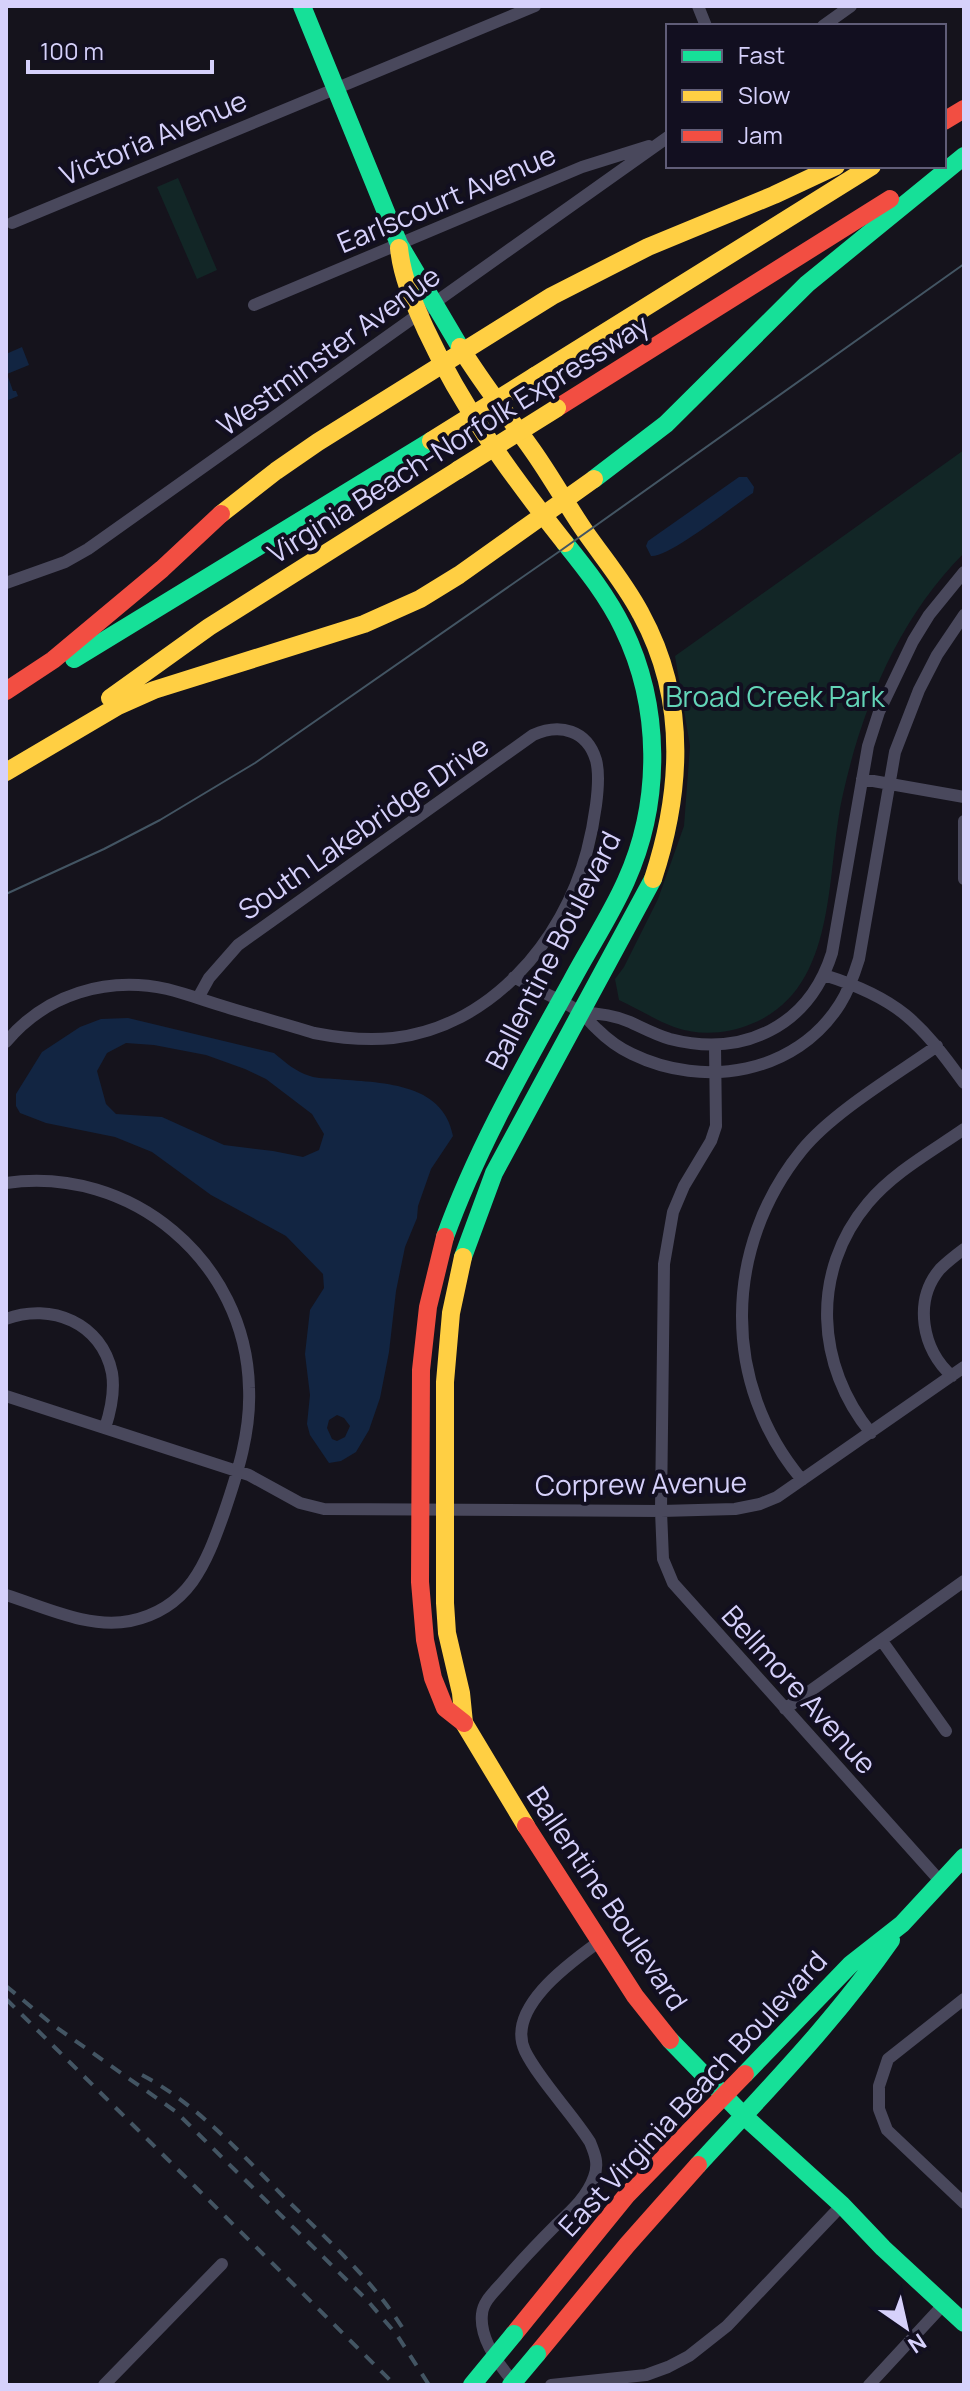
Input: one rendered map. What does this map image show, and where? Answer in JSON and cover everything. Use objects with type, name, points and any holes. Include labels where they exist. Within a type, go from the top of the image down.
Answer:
[{"type":"main road","name":"Ballentine Boulevard","points":[[302,6],[399,244],[402,271],[463,352],[629,593],[648,627],[665,671],[677,748],[675,799],[662,855],[639,908],[494,1173],[463,1257],[451,1313],[446,1359],[445,1603],[447,1633],[461,1693],[464,1723]]},
{"type":"main road","name":"Virginia Beach-Norfolk Expressway","points":[[946,165],[964,154]]},
{"type":"main road","points":[[6,772],[118,706],[154,690],[342,633],[420,599],[465,571],[666,424],[807,284],[964,154]]},
{"type":"main road","points":[[6,691],[62,653],[162,569],[220,515],[276,471],[442,365],[588,277],[832,168]]},
{"type":"main road","name":"Virginia Beach-Norfolk Expressway","points":[[6,701],[869,168]]},
{"type":"main road","name":"Virginia Beach-Norfolk Expressway","points":[[6,763],[111,697],[209,627],[941,168]]},
{"type":"main road","name":"Ballentine Boulevard","points":[[427,308],[442,365],[476,424],[597,584],[630,642],[640,668],[653,727],[654,759],[646,826],[626,881],[474,1160],[458,1197],[437,1262],[428,1306],[421,1386],[420,1581],[427,1651],[440,1697],[447,1710],[464,1723],[502,1789],[635,1996],[666,2036],[723,2096],[964,2323]]},
{"type":"main road","name":"East Virginia Beach Boulevard","points":[[514,2385],[683,2181],[827,2026],[867,1976],[902,1924],[964,1857]]},
{"type":"main road","name":"East Virginia Beach Boulevard","points":[[472,2385],[626,2196],[851,1964],[902,1924]]},
{"type":"street","name":"Victoria Avenue","points":[[12,223],[535,6]]},
{"type":"street","points":[[826,24],[851,6]]},
{"type":"street","name":"Earlscourt Avenue","points":[[254,305],[582,167],[664,140]]},
{"type":"street","name":"Westminster Avenue","points":[[6,583],[65,562],[88,549],[664,140]]},
{"type":"street","points":[[581,1013],[616,1017],[667,1038],[715,1045],[742,1042],[773,1029],[803,1006],[824,975],[832,953],[868,746],[894,678],[929,615],[964,572]]},
{"type":"street","points":[[6,1042],[35,1013],[59,1000],[98,987],[143,986],[167,989],[314,1033],[369,1040],[394,1038],[443,1026],[466,1015],[514,977],[581,1013],[598,1031],[631,1054],[674,1069],[717,1073],[749,1069],[791,1051],[827,1022],[851,983],[859,959],[895,752],[914,701],[937,655],[964,615]]},
{"type":"street","name":"South Lakebridge Drive","points":[[198,998],[216,969],[238,945],[533,735],[556,728],[577,734],[592,749],[598,769],[591,835],[564,910],[548,937],[514,977]]},
{"type":"street","points":[[862,779],[964,797]]},
{"type":"street","points":[[964,821],[964,879]]},
{"type":"street","points":[[824,975],[851,983],[905,1013],[937,1046],[964,1083]]},
{"type":"street","name":"Bellmore Avenue","points":[[715,1045],[716,1126],[673,1212],[664,1264],[663,1559],[673,1583],[941,1882]]},
{"type":"street","points":[[802,1480],[769,1432],[754,1396],[744,1358],[743,1298],[751,1246],[768,1203],[803,1149],[838,1116],[937,1046]]},
{"type":"street","points":[[871,1433],[848,1400],[828,1341],[828,1295],[838,1254],[856,1219],[876,1194],[904,1170],[964,1129]]},
{"type":"street","points":[[6,1183],[36,1180],[60,1182],[108,1193],[142,1209],[174,1230],[207,1266],[233,1312],[247,1366],[249,1414],[238,1471],[199,1575],[165,1608],[130,1621],[94,1622],[6,1595]]},
{"type":"street","points":[[952,1376],[935,1355],[928,1340],[923,1311],[932,1282],[940,1270],[964,1249]]},
{"type":"street","points":[[6,1319],[31,1312],[51,1314],[71,1320],[94,1335],[108,1359],[112,1374],[113,1390],[105,1428]]},
{"type":"street","name":"Corprew Avenue","points":[[6,1396],[238,1471],[312,1507],[661,1511],[747,1507],[777,1497],[964,1367]]},
{"type":"street","points":[[785,1709],[964,1581]]},
{"type":"street","points":[[882,1641],[946,1731]]},
{"type":"street","points":[[514,2385],[487,2340],[482,2323],[484,2306],[517,2266],[577,2204],[595,2176],[597,2162],[590,2142],[525,2052],[523,2020],[535,1998],[563,1970],[600,1941]]},
{"type":"street","points":[[964,1999],[888,2059],[879,2086],[879,2109],[887,2130],[964,2203]]},
{"type":"street","points":[[951,2193],[964,2183]]},
{"type":"street","points":[[551,2385],[646,2375],[689,2356],[727,2326],[842,2205]]},
{"type":"street","points":[[104,2385],[222,2264]]},
{"type":"street","points":[[869,2385],[944,2304]]},
{"type":"green space","points":[[178,178],[217,270],[197,279],[157,187]]},
{"type":"green space","name":"Broad Creek Park","points":[[964,450],[964,553],[941,578],[902,634],[873,696],[843,794],[824,925],[814,956],[800,984],[780,1007],[751,1024],[713,1033],[674,1027],[619,1000],[615,979],[658,899],[684,826],[690,746],[675,656]]},
{"type":"water","points":[[22,347],[29,365],[7,374],[18,396],[6,401],[6,354]]},
{"type":"water","points":[[739,477],[747,477],[754,487],[753,493],[672,549],[651,556],[646,546],[648,541]]},
{"type":"water","points":[[128,1018],[274,1053],[295,1069],[313,1077],[407,1088],[437,1104],[447,1118],[453,1136],[431,1169],[405,1247],[380,1398],[369,1430],[356,1452],[341,1461],[329,1463],[310,1435],[307,1424],[310,1395],[305,1354],[310,1310],[324,1288],[323,1274],[286,1236],[211,1195],[152,1152],[115,1137],[46,1123],[20,1113],[16,1106],[16,1094],[42,1052],[80,1027],[101,1019]],"holes":[[[126,1043],[206,1055],[266,1079],[312,1114],[324,1134],[319,1150],[303,1157],[224,1145],[162,1117],[116,1114],[106,1104],[97,1071],[107,1053]],[[337,1415],[350,1426],[345,1437],[337,1441],[332,1439],[327,1428],[329,1420]]]},
{"type":"tram line","points":[[6,894],[160,820],[255,763],[964,264]]},
{"type":"railway","points":[[6,1986],[53,2025],[175,2111],[367,2300],[397,2335],[429,2385]]},
{"type":"railway","points":[[6,1999],[395,2385]]},
{"type":"railway","points":[[142,2075],[183,2101],[238,2151],[350,2262],[402,2327]]},
{"type":"traffic: fast","points":[[302,6],[399,244],[460,347]]},
{"type":"traffic: fast","points":[[594,479],[666,424],[807,284],[964,156]]},
{"type":"traffic: fast","points":[[74,659],[431,441]]},
{"type":"traffic: fast","points":[[445,1237],[503,1107],[620,894],[638,850],[646,819],[651,786],[650,721],[636,658],[611,605],[565,543]]},
{"type":"traffic: fast","points":[[463,1257],[494,1173],[653,879]]},
{"type":"traffic: fast","points":[[745,2074],[851,1964],[902,1924],[964,1857]]},
{"type":"traffic: fast","points":[[698,2165],[823,2028],[891,1940]]},
{"type":"traffic: fast","points":[[670,2040],[744,2116],[964,2323]]},
{"type":"traffic: fast","points":[[472,2385],[514,2334]]},
{"type":"traffic: fast","points":[[511,2385],[537,2354]]},
{"type":"traffic: slow","points":[[221,514],[318,442],[552,296],[648,247],[832,168]]},
{"type":"traffic: slow","points":[[535,376],[869,168]]},
{"type":"traffic: slow","points":[[399,248],[413,300],[455,387],[507,467],[565,543]]},
{"type":"traffic: slow","points":[[460,347],[629,593],[656,646],[673,712],[675,745],[670,812],[653,879]]},
{"type":"traffic: slow","points":[[431,441],[535,376]]},
{"type":"traffic: slow","points":[[458,470],[557,408]]},
{"type":"traffic: slow","points":[[110,698],[209,627],[458,470]]},
{"type":"traffic: slow","points":[[6,772],[118,706],[154,690],[364,624],[420,599],[594,479]]},
{"type":"traffic: slow","points":[[463,1257],[451,1313],[445,1382],[447,1633],[461,1693],[464,1723],[526,1826]]},
{"type":"traffic: jam","points":[[946,120],[964,109]]},
{"type":"traffic: jam","points":[[557,408],[890,199]]},
{"type":"traffic: jam","points":[[6,691],[53,660],[162,569],[221,514]]},
{"type":"traffic: jam","points":[[445,1237],[428,1307],[421,1370],[420,1582],[425,1640],[433,1678],[445,1708],[464,1723]]},
{"type":"traffic: jam","points":[[526,1826],[635,1996],[670,2040]]},
{"type":"traffic: jam","points":[[514,2334],[626,2196],[745,2074]]},
{"type":"traffic: jam","points":[[537,2354],[698,2165]]}]
